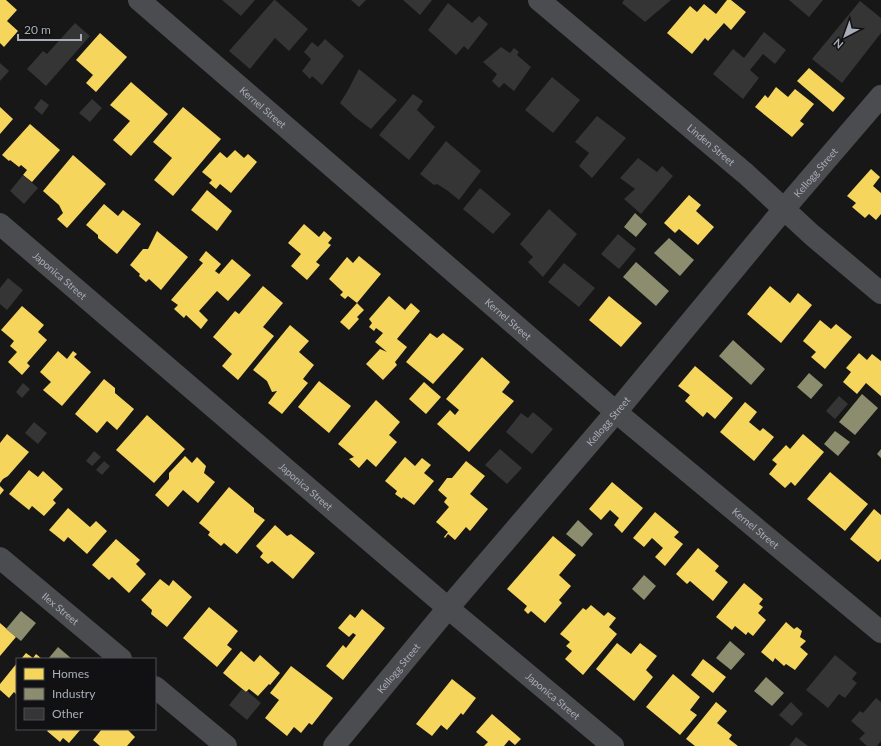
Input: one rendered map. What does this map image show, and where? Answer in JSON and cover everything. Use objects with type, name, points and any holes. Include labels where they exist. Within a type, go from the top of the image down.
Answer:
[{"type":"street","name":"Kernel Street","points":[[140,0],[616,412],[881,632]]},
{"type":"street","name":"Linden Street","points":[[539,0],[746,174],[812,235],[881,293]]},
{"type":"street","name":"Kellogg Street","points":[[334,746],[448,608],[616,412],[784,209],[881,96]]},
{"type":"street","name":"Japonica Street","points":[[0,224],[448,608],[613,746]]},
{"type":"street","name":"Ilex Street","points":[[0,558],[120,658]]},
{"type":"street","points":[[156,688],[226,746]]},
{"type":"building: Homes","points":[[0,0],[6,0],[17,10],[7,21],[18,31],[4,47],[0,43]]},
{"type":"building: Homes","points":[[727,0],[731,0],[746,12],[731,30],[724,23],[708,41],[705,38],[692,54],[667,33],[690,6],[697,12],[704,4],[716,14]]},
{"type":"building: Homes","points":[[100,33],[127,57],[96,92],[86,83],[93,75],[76,60]]},
{"type":"building: Homes","points":[[809,68],[845,98],[833,112],[797,81]]},
{"type":"building: Homes","points":[[131,82],[168,114],[131,156],[113,140],[130,121],[110,105]]},
{"type":"building: Homes","points":[[776,87],[788,97],[795,89],[814,104],[800,121],[804,124],[792,137],[755,107],[765,95],[768,98]]},
{"type":"building: Homes","points":[[0,107],[13,119],[0,134]]},
{"type":"building: Homes","points":[[183,107],[221,139],[173,196],[154,180],[172,158],[153,142]]},
{"type":"building: Homes","points":[[30,124],[60,150],[32,182],[23,175],[27,170],[21,165],[19,167],[10,160],[9,161],[2,155]]},
{"type":"building: Homes","points":[[235,150],[244,158],[248,154],[257,162],[231,193],[220,184],[216,189],[209,183],[212,180],[202,172],[220,152],[227,158]]},
{"type":"building: Homes","points":[[73,155],[106,184],[67,228],[57,219],[63,213],[59,205],[43,191]]},
{"type":"building: Homes","points":[[871,169],[880,177],[873,186],[881,193],[881,214],[876,220],[869,214],[865,218],[852,207],[856,203],[847,196]]},
{"type":"building: Homes","points":[[207,190],[232,211],[217,231],[191,210]]},
{"type":"building: Homes","points":[[689,195],[701,205],[696,211],[714,227],[698,245],[679,229],[675,233],[664,223]]},
{"type":"building: Homes","points":[[104,204],[118,216],[123,210],[141,224],[117,254],[98,238],[98,235],[86,225]]},
{"type":"building: Homes","points":[[304,224],[319,237],[324,231],[332,238],[328,243],[331,245],[316,262],[320,265],[307,280],[291,266],[301,254],[288,243]]},
{"type":"building: Homes","points":[[157,231],[188,257],[161,290],[149,279],[146,282],[130,265],[143,249],[148,249]]},
{"type":"building: Homes","points":[[206,251],[221,264],[215,271],[219,274],[232,259],[251,275],[228,301],[217,291],[199,311],[208,320],[201,329],[186,315],[184,318],[174,309],[178,305],[171,300],[203,263],[199,260]]},
{"type":"building: Homes","points":[[359,256],[381,274],[357,303],[348,296],[345,299],[340,295],[343,292],[329,279],[347,257],[353,263]]},
{"type":"building: Homes","points":[[263,286],[283,303],[263,327],[274,336],[238,380],[222,366],[232,354],[213,337],[235,311],[239,314]]},
{"type":"building: Homes","points":[[770,286],[790,303],[798,293],[812,305],[781,343],[747,314]]},
{"type":"building: Homes","points":[[389,296],[405,310],[411,303],[420,311],[397,339],[407,347],[395,362],[397,365],[383,380],[366,364],[380,349],[387,352],[375,342],[383,333],[376,328],[374,331],[369,327],[372,323],[369,319]]},
{"type":"building: Homes","points":[[609,296],[642,323],[621,347],[589,320]]},
{"type":"building: Homes","points":[[357,303],[364,310],[357,317],[359,319],[349,330],[340,322]]},
{"type":"building: Homes","points":[[22,306],[44,325],[38,332],[47,340],[27,363],[30,366],[22,375],[8,362],[17,352],[10,346],[14,341],[1,330]]},
{"type":"building: Homes","points":[[820,320],[831,329],[836,324],[852,337],[825,369],[811,357],[816,352],[803,341]]},
{"type":"building: Homes","points":[[290,325],[309,341],[299,352],[314,365],[303,379],[308,383],[282,414],[268,403],[277,391],[272,392],[267,381],[253,370]]},
{"type":"building: Homes","points":[[430,333],[437,338],[443,333],[464,349],[433,384],[406,362]]},
{"type":"building: Homes","points":[[58,351],[67,359],[73,351],[77,354],[74,357],[91,372],[62,406],[43,390],[51,382],[40,372]]},
{"type":"building: Homes","points":[[859,353],[867,360],[872,354],[881,361],[881,396],[866,383],[857,394],[843,382],[851,372],[846,368]]},
{"type":"building: Homes","points":[[482,357],[510,382],[502,392],[514,401],[469,452],[437,424],[450,410],[455,415],[459,410],[446,399]]},
{"type":"building: Homes","points":[[695,366],[733,398],[715,419],[707,412],[703,417],[685,401],[690,395],[678,386]]},
{"type":"building: Homes","points":[[104,379],[115,388],[115,393],[134,409],[117,430],[107,421],[97,433],[75,414]]},
{"type":"building: Homes","points":[[319,381],[351,406],[329,433],[298,407]]},
{"type":"building: Homes","points":[[424,382],[441,397],[426,414],[409,399]]},
{"type":"building: Homes","points":[[376,400],[400,422],[389,435],[397,442],[376,467],[367,459],[359,468],[349,459],[354,457],[338,444]]},
{"type":"building: Homes","points":[[745,402],[757,412],[749,422],[760,431],[763,428],[774,437],[754,461],[720,432]]},
{"type":"building: Homes","points":[[147,415],[185,449],[154,483],[116,450]]},
{"type":"building: Homes","points":[[7,434],[29,452],[0,483],[0,443]]},
{"type":"building: Homes","points":[[803,434],[824,452],[795,486],[791,482],[785,488],[769,474],[777,464],[772,460],[786,445],[790,449]]},
{"type":"building: Homes","points":[[185,456],[192,463],[197,457],[206,466],[204,473],[215,482],[198,503],[183,490],[168,507],[155,495],[169,479],[169,473]]},
{"type":"building: Homes","points":[[405,457],[415,466],[422,458],[431,465],[424,473],[434,481],[414,505],[403,497],[402,499],[395,494],[397,491],[385,481]]},
{"type":"building: Homes","points":[[466,461],[485,476],[470,494],[488,509],[470,531],[466,527],[455,540],[448,534],[445,538],[444,537],[448,532],[436,522],[449,507],[444,502],[447,498],[438,490],[447,478],[452,478]]},
{"type":"building: Homes","points":[[29,470],[38,477],[43,471],[63,489],[53,500],[56,503],[44,516],[32,506],[29,510],[9,494]]},
{"type":"building: Homes","points":[[830,472],[868,504],[845,531],[807,499]]},
{"type":"building: Homes","points":[[612,482],[643,508],[622,533],[614,525],[619,518],[610,510],[601,520],[589,509]]},
{"type":"building: Homes","points":[[0,486],[4,490],[0,495]]},
{"type":"building: Homes","points":[[229,487],[254,508],[254,512],[265,520],[237,554],[224,543],[221,546],[208,535],[210,532],[199,523]]},
{"type":"building: Homes","points":[[68,508],[90,527],[96,521],[107,531],[87,554],[68,537],[64,542],[49,530]]},
{"type":"building: Homes","points":[[874,509],[881,515],[881,559],[878,562],[850,539]]},
{"type":"building: Homes","points":[[655,512],[679,532],[674,537],[683,544],[665,566],[655,557],[663,548],[652,538],[644,547],[633,538]]},
{"type":"building: Homes","points":[[275,525],[287,536],[291,534],[315,553],[293,579],[272,561],[268,564],[260,557],[263,553],[256,546]]},
{"type":"building: Homes","points":[[553,536],[576,555],[559,575],[571,586],[559,600],[562,603],[545,623],[531,611],[528,614],[524,610],[527,606],[507,589]]},
{"type":"building: Homes","points":[[116,539],[140,560],[136,564],[146,574],[129,593],[112,577],[109,580],[92,565]]},
{"type":"building: Homes","points":[[698,548],[719,566],[715,571],[728,582],[713,601],[690,581],[687,584],[676,574]]},
{"type":"building: Homes","points":[[160,579],[169,586],[173,580],[192,597],[167,627],[151,614],[152,610],[141,600]]},
{"type":"building: Homes","points":[[744,583],[763,599],[759,604],[763,607],[758,613],[766,620],[753,636],[748,632],[746,635],[735,626],[732,630],[716,617]]},
{"type":"building: Homes","points":[[591,605],[604,616],[608,612],[616,618],[609,627],[617,634],[583,675],[565,659],[572,651],[566,646],[570,642],[560,634],[583,608],[586,610]]},
{"type":"building: Homes","points":[[209,607],[238,631],[227,645],[232,649],[217,667],[183,638]]},
{"type":"building: Homes","points":[[362,609],[385,628],[343,680],[326,666],[343,645],[346,648],[356,635],[353,633],[349,637],[338,628],[350,614],[355,618]]},
{"type":"building: Homes","points":[[786,622],[794,629],[797,627],[802,631],[800,637],[806,641],[800,647],[808,654],[795,670],[786,664],[784,666],[775,658],[773,662],[761,652]]},
{"type":"building: Homes","points":[[0,623],[16,637],[0,656]]},
{"type":"building: Homes","points":[[617,643],[631,654],[640,643],[657,656],[646,670],[653,677],[634,701],[596,669]]},
{"type":"building: Homes","points":[[241,651],[254,662],[260,655],[280,673],[258,696],[249,689],[246,692],[223,673]]},
{"type":"building: Homes","points":[[26,653],[33,658],[22,658]]},
{"type":"building: Homes","points":[[36,654],[41,658],[33,658]]},
{"type":"building: Homes","points":[[703,659],[726,677],[713,693],[691,675]]},
{"type":"building: Homes","points":[[16,664],[16,694],[14,692],[9,698],[0,690],[0,684]]},
{"type":"building: Homes","points":[[291,666],[333,698],[312,725],[309,723],[301,733],[294,727],[287,736],[265,718],[279,700],[270,693]]},
{"type":"building: Homes","points":[[673,674],[700,697],[690,710],[697,715],[680,735],[646,707]]},
{"type":"building: Homes","points":[[452,679],[476,698],[463,715],[461,713],[447,730],[441,725],[432,736],[416,724]]},
{"type":"building: Homes","points":[[716,702],[727,711],[717,723],[732,735],[729,739],[738,746],[695,746],[686,739]]},
{"type":"building: Homes","points":[[492,714],[521,739],[515,745],[509,740],[504,746],[484,746],[488,742],[476,732]]},
{"type":"building: Homes","points":[[80,730],[69,743],[63,738],[60,742],[47,731]]},
{"type":"building: Homes","points":[[101,730],[128,730],[135,737],[127,746],[100,746],[93,740]]},
{"type":"building: Industry","points":[[635,213],[647,224],[636,237],[624,227]]},
{"type":"building: Industry","points":[[669,238],[694,260],[680,276],[654,253]]},
{"type":"building: Industry","points":[[636,262],[669,291],[656,306],[623,277]]},
{"type":"building: Industry","points":[[733,340],[765,369],[751,385],[719,356]]},
{"type":"building: Industry","points":[[809,373],[823,385],[811,399],[797,387]]},
{"type":"building: Industry","points":[[862,394],[878,408],[855,435],[839,422]]},
{"type":"building: Industry","points":[[835,431],[850,442],[838,456],[824,444]]},
{"type":"building: Industry","points":[[881,449],[881,458],[877,454]]},
{"type":"building: Industry","points":[[578,520],[593,534],[582,547],[566,534]]},
{"type":"building: Industry","points":[[644,575],[656,586],[644,600],[632,589]]},
{"type":"building: Industry","points":[[21,611],[36,623],[21,641],[6,629]]},
{"type":"building: Industry","points":[[730,641],[745,654],[731,670],[716,658]]},
{"type":"building: Industry","points":[[58,647],[71,658],[49,658]]},
{"type":"building: Industry","points":[[766,677],[784,693],[772,706],[754,691]]},
{"type":"building: Other","points":[[222,0],[255,0],[241,16]]},
{"type":"building: Other","points":[[274,0],[308,29],[289,51],[275,38],[250,69],[229,51]]},
{"type":"building: Other","points":[[351,0],[366,0],[359,7]]},
{"type":"building: Other","points":[[403,0],[432,0],[420,15]]},
{"type":"building: Other","points":[[624,0],[671,0],[645,22],[622,3]]},
{"type":"building: Other","points":[[789,0],[823,0],[809,17]]},
{"type":"building: Other","points":[[860,1],[881,18],[881,33],[842,83],[812,59]]},
{"type":"building: Other","points":[[448,3],[472,23],[479,16],[488,24],[468,50],[464,46],[456,55],[428,30]]},
{"type":"building: Other","points":[[75,23],[90,36],[46,86],[27,69],[43,51],[47,54]]},
{"type":"building: Other","points":[[764,32],[786,50],[775,64],[763,54],[750,70],[759,78],[743,99],[713,74],[733,49],[744,58]]},
{"type":"building: Other","points":[[325,39],[344,56],[322,85],[312,76],[310,79],[302,71],[311,59],[304,52],[312,42],[318,47]]},
{"type":"building: Other","points":[[501,47],[510,53],[514,48],[519,52],[517,55],[531,67],[514,91],[504,83],[499,88],[492,81],[497,74],[483,62]]},
{"type":"building: Other","points":[[0,63],[9,71],[0,81]]},
{"type":"building: Other","points":[[359,69],[397,100],[371,129],[340,103]]},
{"type":"building: Other","points":[[552,77],[580,100],[553,133],[525,110]]},
{"type":"building: Other","points":[[413,94],[423,101],[417,110],[435,127],[409,160],[379,135]]},
{"type":"building: Other","points":[[41,99],[49,105],[42,115],[34,108]]},
{"type":"building: Other","points":[[92,99],[102,108],[90,122],[79,113]]},
{"type":"building: Other","points":[[597,116],[626,138],[592,178],[579,166],[589,153],[575,142]]},
{"type":"building: Other","points":[[446,141],[481,171],[459,200],[437,184],[434,185],[420,174]]},
{"type":"building: Other","points":[[638,158],[657,172],[662,166],[673,176],[641,214],[624,199],[635,189],[620,178]]},
{"type":"building: Other","points":[[23,175],[38,188],[24,204],[10,191]]},
{"type":"building: Other","points":[[480,188],[511,214],[493,234],[463,209]]},
{"type":"building: Other","points":[[549,209],[577,234],[543,277],[528,262],[533,257],[520,244]]},
{"type":"building: Other","points":[[618,234],[636,249],[619,269],[601,254]]},
{"type":"building: Other","points":[[564,263],[595,288],[579,307],[548,282]]},
{"type":"building: Other","points":[[8,278],[23,290],[7,310],[0,304],[0,288]]},
{"type":"building: Other","points":[[23,383],[30,389],[22,398],[16,392]]},
{"type":"building: Other","points":[[839,396],[848,404],[835,419],[826,411]]},
{"type":"building: Other","points":[[533,412],[553,429],[532,454],[506,432],[521,413],[528,418]]},
{"type":"building: Other","points":[[34,422],[47,433],[38,444],[25,433]]},
{"type":"building: Other","points":[[500,449],[522,468],[507,484],[485,465]]},
{"type":"building: Other","points":[[94,451],[101,457],[92,466],[86,461]]},
{"type":"building: Other","points":[[104,461],[110,466],[102,475],[96,470]]},
{"type":"building: Other","points":[[835,655],[857,673],[852,679],[857,683],[845,698],[839,694],[828,708],[806,690]]},
{"type":"building: Other","points":[[242,689],[246,692],[247,691],[261,703],[247,720],[229,705]]},
{"type":"building: Other","points":[[876,698],[881,702],[881,741],[877,746],[867,746],[859,739],[865,733],[851,721],[860,711],[863,713]]},
{"type":"building: Other","points":[[791,702],[803,714],[792,726],[779,715]]},
{"type":"building: Other","points":[[796,737],[808,746],[789,746]]}]
